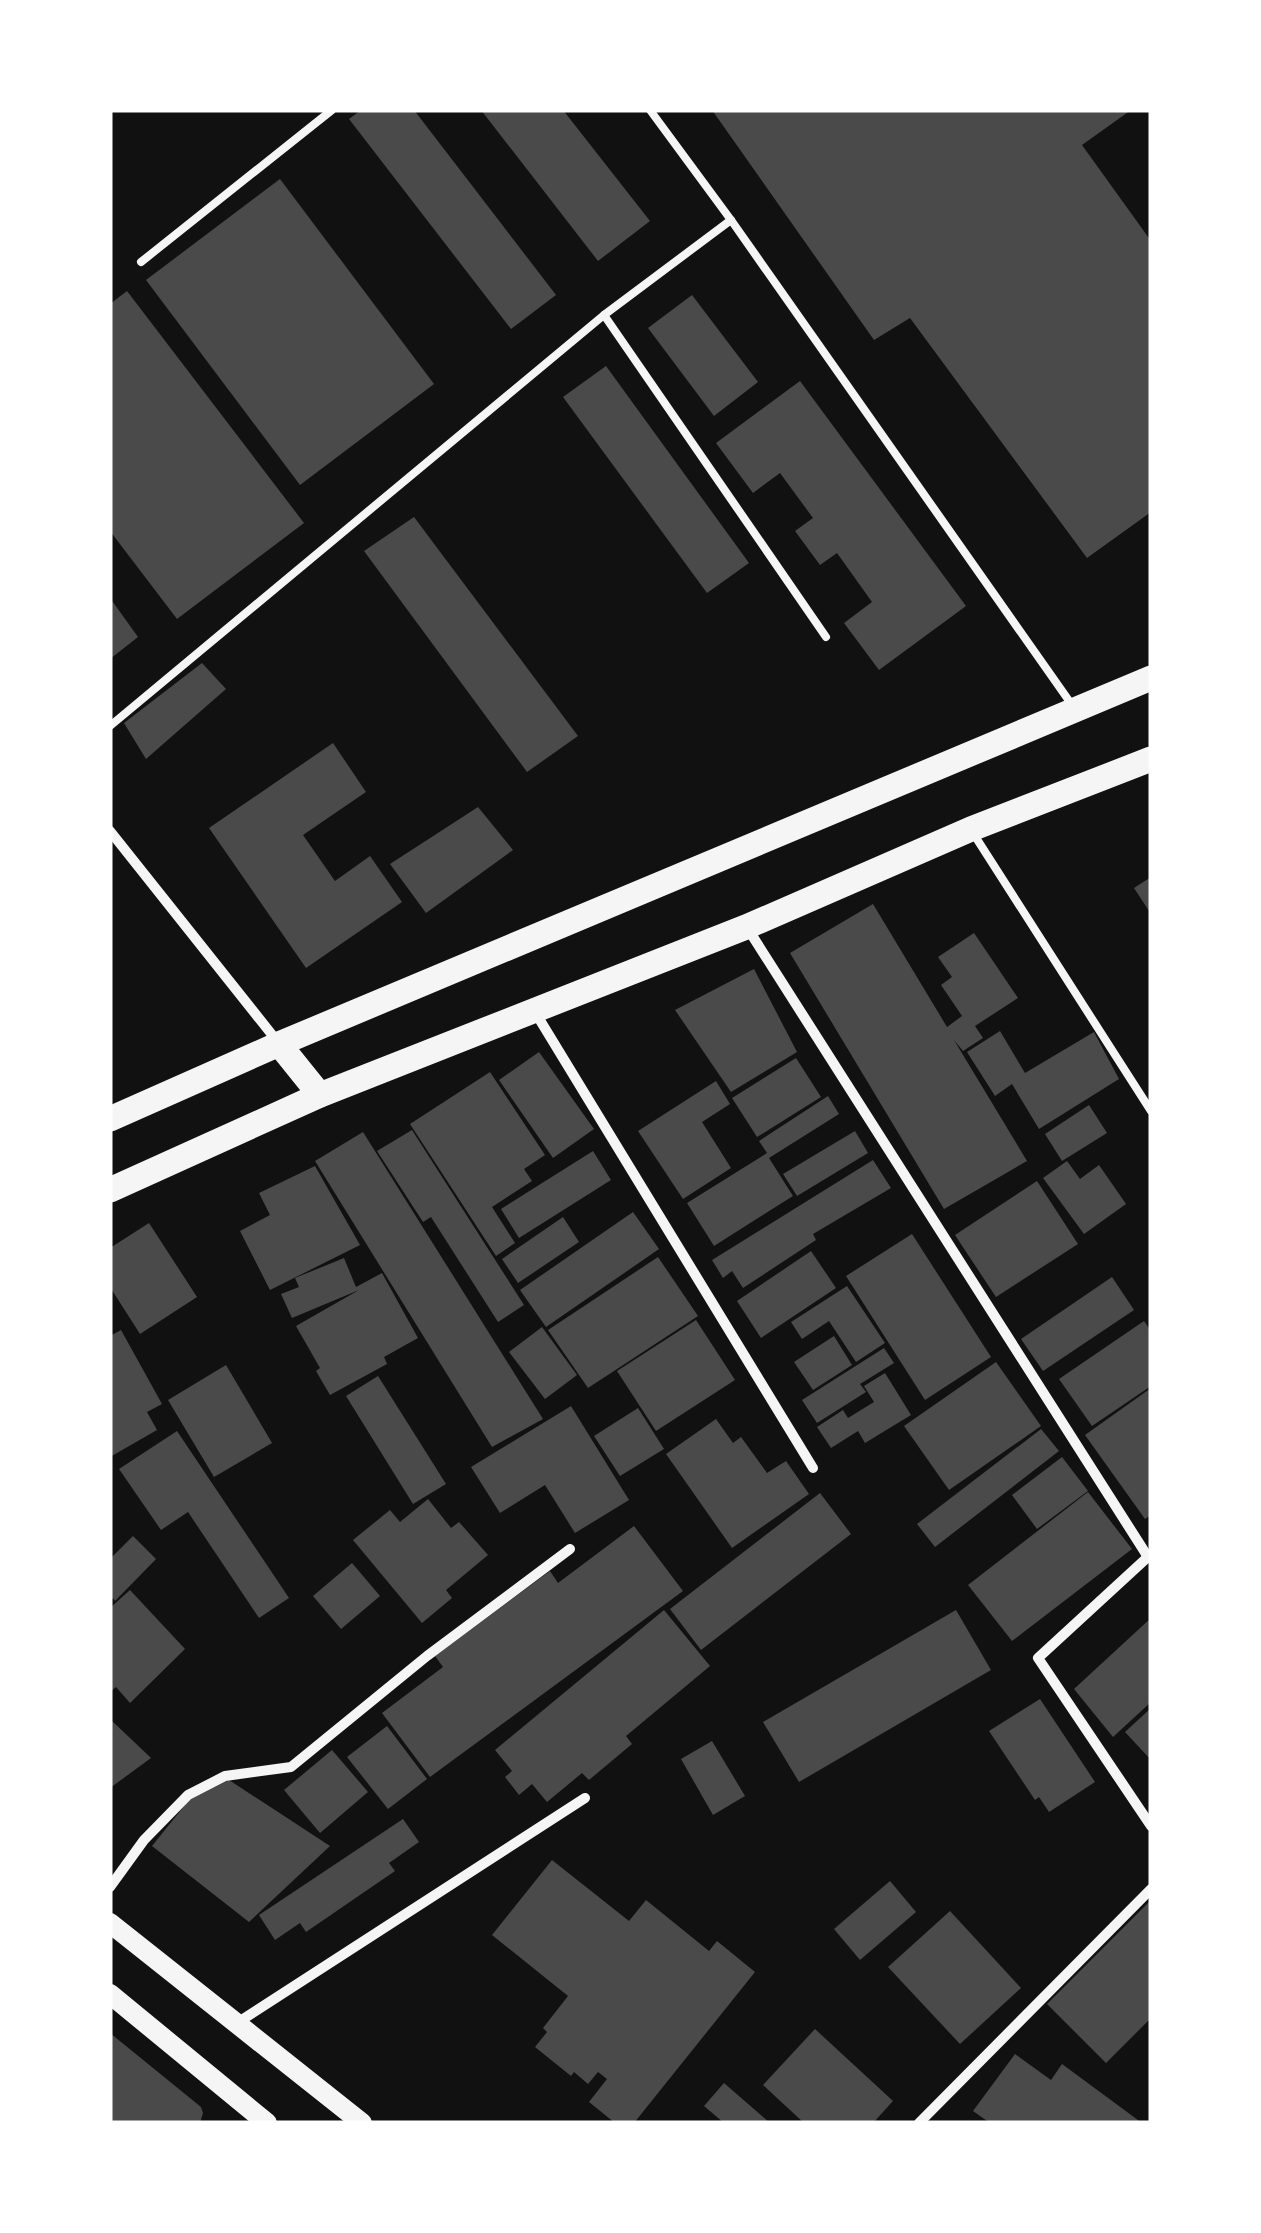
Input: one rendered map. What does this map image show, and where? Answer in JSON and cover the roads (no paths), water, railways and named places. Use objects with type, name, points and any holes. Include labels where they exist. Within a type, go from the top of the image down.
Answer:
[{"type":"main road","points":[[110,1119],[279,1044],[1151,678]]},
{"type":"main road","points":[[110,1190],[320,1094],[746,927],[970,829],[1151,759]]},
{"type":"main road","points":[[279,1044],[320,1094]]},
{"type":"main road","points":[[110,1923],[362,2123]]},
{"type":"main road","points":[[110,1994],[258,2121]]},
{"type":"street","points":[[110,830],[279,1044]]},
{"type":"street","points":[[746,927],[1149,1556],[1038,1658],[1151,1826]]},
{"type":"street","points":[[534,1010],[812,1468]]},
{"type":"street","points":[[110,1887],[144,1840],[188,1795],[226,1776],[292,1766],[427,1656],[570,1549]]},
{"type":"street","points":[[236,2024],[585,1798]]},
{"type":"street","points":[[919,2123],[1151,1889]]},
{"type":"lane","points":[[141,262],[332,110]]},
{"type":"lane","points":[[650,110],[732,220],[1074,708]]},
{"type":"lane","points":[[110,726],[604,315],[732,220]]},
{"type":"lane","points":[[604,315],[826,637]]},
{"type":"lane","points":[[970,829],[1151,1111]]}]
